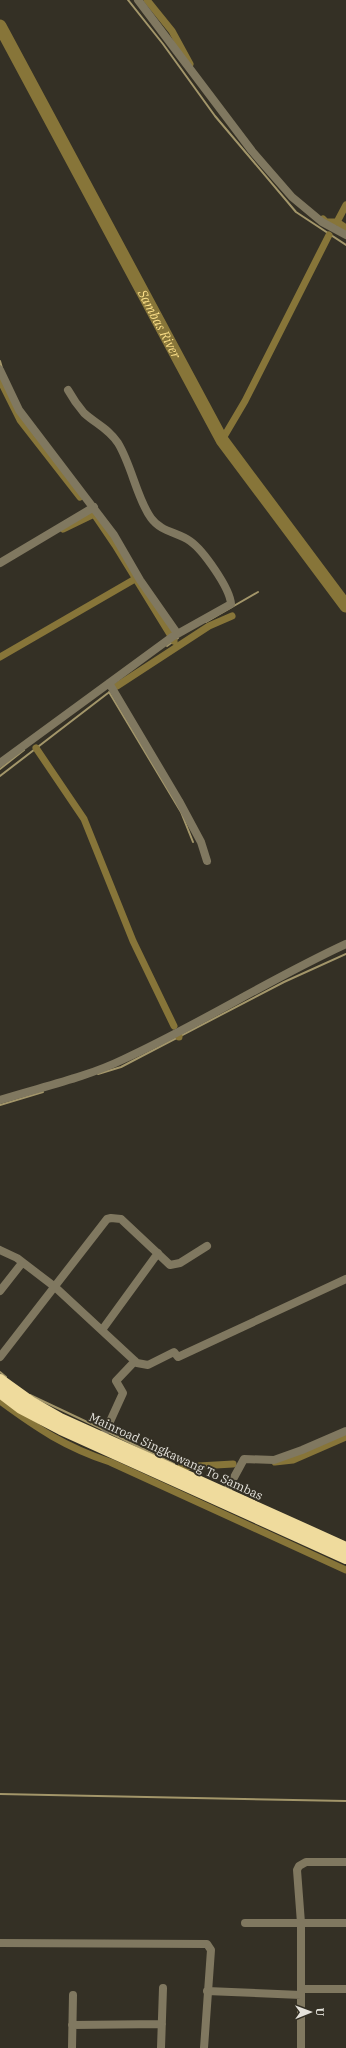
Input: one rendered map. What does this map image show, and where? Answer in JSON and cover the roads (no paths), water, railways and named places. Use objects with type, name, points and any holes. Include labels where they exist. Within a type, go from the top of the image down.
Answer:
[{"type":"highway","name":"Mainroad Singkawang To Sambas","points":[[0,1380],[32,1403],[191,1483],[346,1558]]},
{"type":"highway","name":"Mainroad Singkawang To Sambas","points":[[0,1392],[21,1408],[56,1427],[191,1483],[225,1494],[346,1548]]},
{"type":"street","points":[[138,0],[252,151],[292,197],[322,222],[346,235]]},
{"type":"street","points":[[0,370],[19,410],[114,535],[140,580],[177,633]]},
{"type":"street","points":[[0,764],[177,633],[230,606],[230,598],[217,575],[191,542],[163,530],[151,518],[126,458],[115,439],[103,426],[84,413],[68,390]]},
{"type":"street","points":[[0,563],[94,507]]},
{"type":"street","points":[[109,683],[179,801],[201,842],[207,862]]},
{"type":"street","points":[[0,1100],[92,1072],[123,1060],[296,968],[346,944]]},
{"type":"street","points":[[1,1354],[55,1288],[102,1225],[111,1218],[121,1219],[173,1265],[180,1263],[207,1246]]},
{"type":"street","points":[[0,1250],[9,1253],[55,1288],[140,1365],[148,1365],[174,1352],[178,1357],[346,1279]]},
{"type":"street","points":[[102,1330],[158,1252]]},
{"type":"street","points":[[0,1291],[22,1263]]},
{"type":"street","points":[[102,1438],[123,1393],[116,1381],[135,1361]]},
{"type":"street","points":[[225,1494],[244,1459],[274,1460],[346,1431]]},
{"type":"street","points":[[301,2048],[301,1923],[297,1870],[299,1866],[306,1862],[346,1862]]},
{"type":"street","points":[[245,1923],[346,1923]]},
{"type":"street","points":[[0,1943],[204,1942],[210,1946],[211,1950],[204,2048]]},
{"type":"street","points":[[161,2048],[162,1988]]},
{"type":"street","points":[[207,1991],[301,1992],[346,1989]]},
{"type":"street","points":[[72,2048],[73,1995]]},
{"type":"street","points":[[72,2025],[162,2024]]},
{"type":"waterway","points":[[128,0],[163,44],[215,116],[296,212],[346,245]]},
{"type":"waterway","points":[[147,0],[172,31],[190,64]]},
{"type":"waterway","name":"Sambas River","points":[[0,26],[222,440],[346,606]]},
{"type":"waterway","points":[[337,222],[346,205]]},
{"type":"waterway","points":[[323,219],[326,222],[337,222],[346,228]]},
{"type":"waterway","points":[[222,440],[245,401],[329,235]]},
{"type":"waterway","points":[[0,361],[2,368]]},
{"type":"waterway","points":[[0,380],[20,420],[80,497]]},
{"type":"waterway","points":[[63,529],[94,514],[115,545],[174,641]]},
{"type":"waterway","points":[[0,657],[135,579]]},
{"type":"waterway","points":[[206,622],[258,592]]},
{"type":"waterway","points":[[117,686],[209,626],[232,616]]},
{"type":"waterway","points":[[167,646],[178,638]]},
{"type":"waterway","points":[[109,692],[181,812],[193,842]]},
{"type":"waterway","points":[[0,776],[108,693]]},
{"type":"waterway","points":[[36,748],[84,819],[133,941],[174,1026]]},
{"type":"waterway","points":[[0,769],[24,750]]},
{"type":"waterway","points":[[98,1074],[121,1067],[284,982],[346,954]]},
{"type":"waterway","points":[[0,1105],[43,1092]]},
{"type":"waterway","points":[[0,1372],[6,1377]]},
{"type":"waterway","points":[[30,1395],[104,1430]]},
{"type":"waterway","points":[[0,1401],[40,1429],[79,1450],[110,1462],[346,1570]]},
{"type":"waterway","points":[[108,1432],[174,1464]]},
{"type":"waterway","points":[[275,1462],[293,1460],[346,1437]]},
{"type":"waterway","points":[[181,1467],[233,1464]]},
{"type":"waterway","points":[[0,1794],[346,1801]]}]
